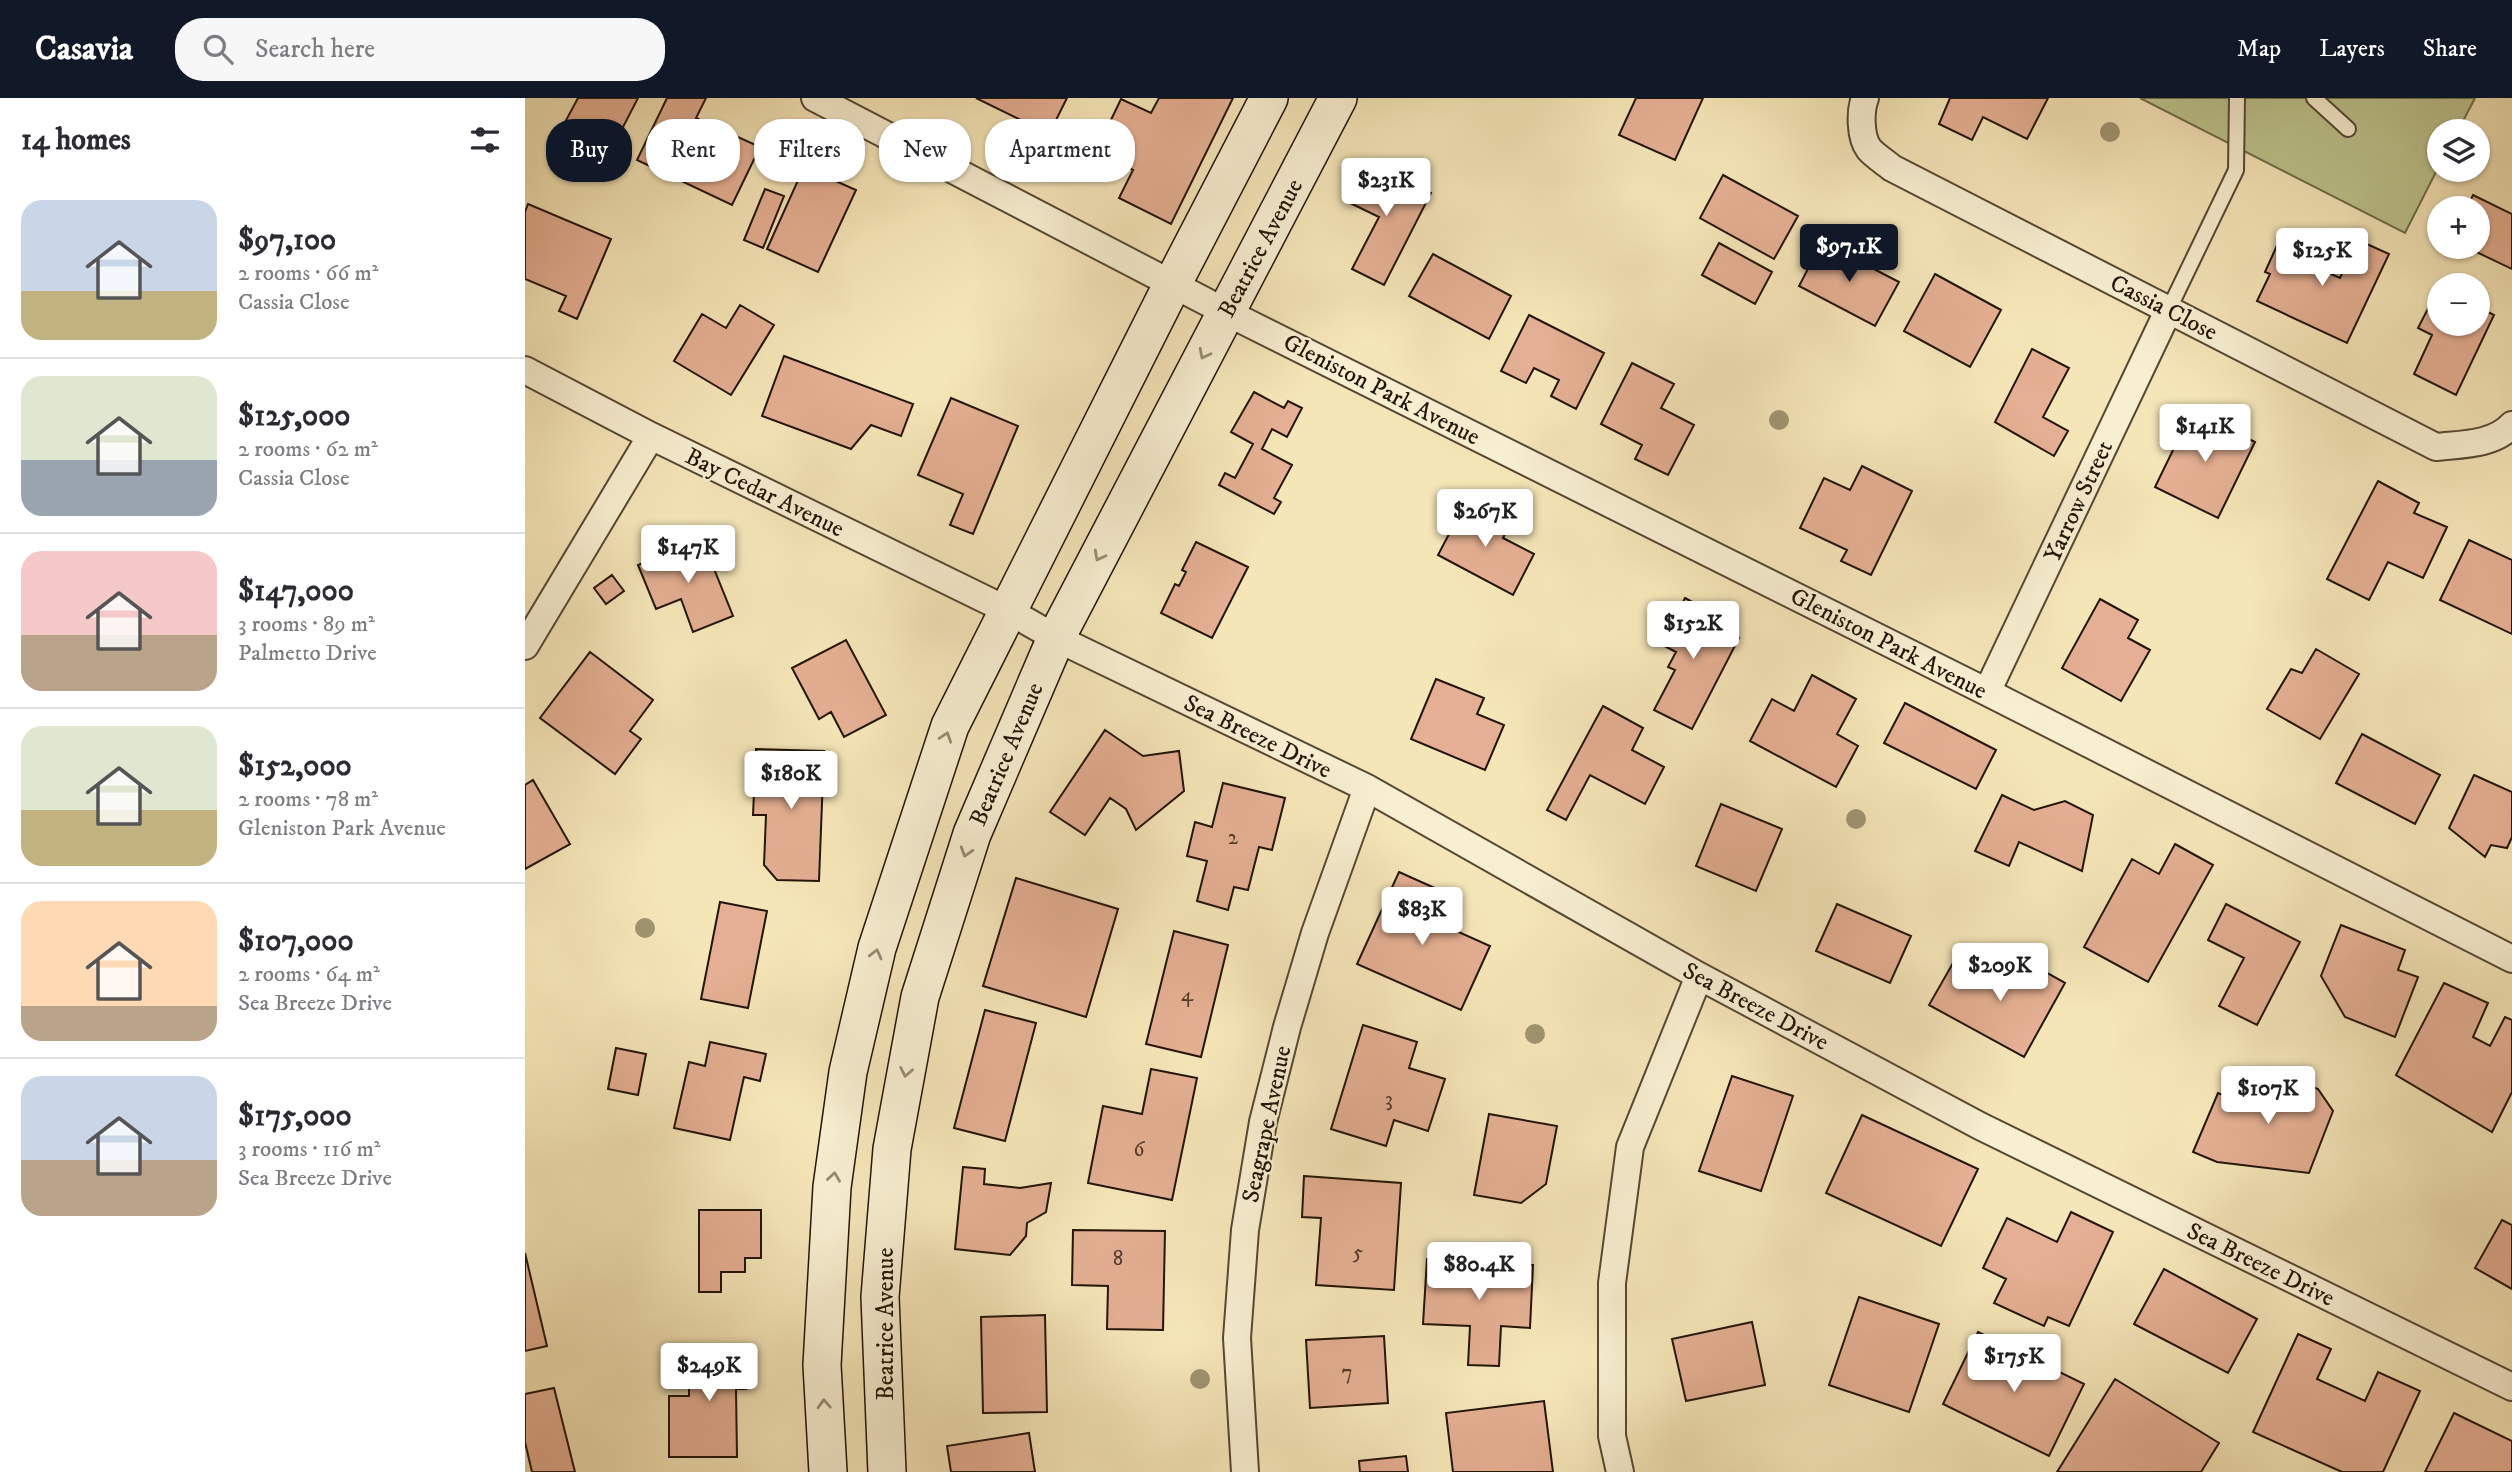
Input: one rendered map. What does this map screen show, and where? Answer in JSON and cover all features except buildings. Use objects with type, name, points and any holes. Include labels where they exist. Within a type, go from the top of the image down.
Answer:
[{"type":"main road","points":[[828,1472],[822,1365],[832,1187],[848,1072],[877,948],[950,726],[1269,98]]},
{"type":"main road","name":"Beatrice Avenue","points":[[887,1472],[880,1297],[891,1149],[920,997],[972,834],[1056,638],[1338,98]]},
{"type":"street","points":[[815,98],[1173,283]]},
{"type":"street","name":"Cassia Close","points":[[1865,98],[1862,129],[1868,148],[1892,168],[2436,447],[2493,438],[2502,435],[2512,425]]},
{"type":"street","name":"Gleniston Park Avenue","points":[[1173,283],[2512,959]]},
{"type":"street","name":"Yarrow Street","points":[[1987,692],[2169,309]]},
{"type":"street","name":"Bay Cedar Avenue","points":[[525,370],[651,436],[1007,610]]},
{"type":"street","points":[[525,646],[651,436]]},
{"type":"street","name":"Sea Breeze Drive","points":[[1007,610],[1056,638],[1367,788],[1699,976],[1980,1126],[2512,1387]]},
{"type":"street","name":"Seagrape Avenue","points":[[1245,1472],[1237,1338],[1245,1230],[1263,1122],[1311,946],[1367,788]]},
{"type":"street","points":[[1620,1472],[1612,1436],[1612,1283],[1630,1147],[1699,976]]},
{"type":"lane","points":[[2169,309],[2236,170],[2238,98]]},
{"type":"lane","points":[[2314,98],[2348,129]]},
{"type":"green space","points":[[2140,98],[2475,98],[2464,119],[2427,119],[2427,182],[2431,182],[2405,233]]}]
